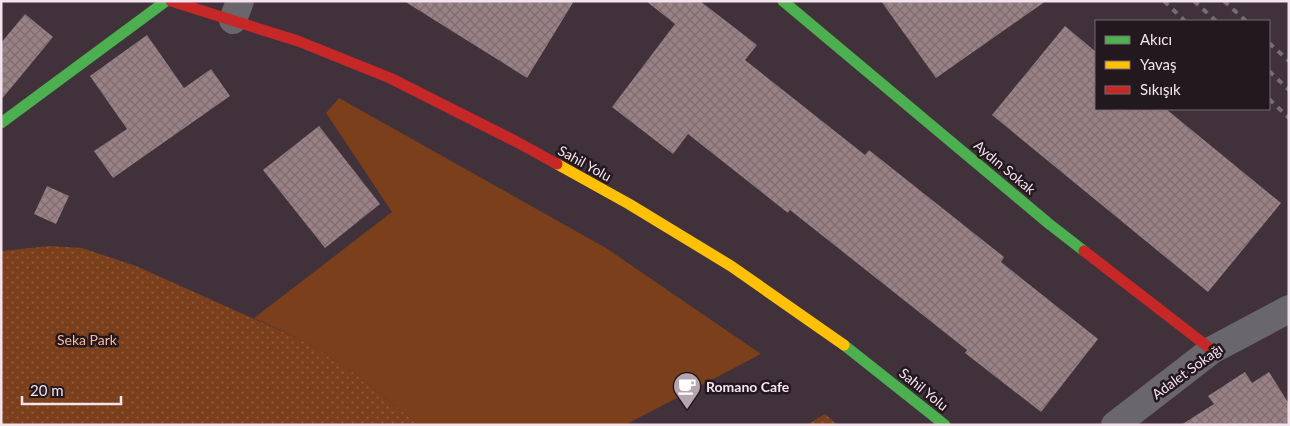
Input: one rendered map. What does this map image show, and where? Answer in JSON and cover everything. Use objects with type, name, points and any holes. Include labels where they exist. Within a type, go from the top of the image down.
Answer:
[{"type":"main road","points":[[1,123],[166,1]]},
{"type":"main road","name":"Sahil Yolu","points":[[171,1],[236,11],[298,41],[390,78],[516,141],[629,204],[731,266],[833,336],[945,425]]},
{"type":"main road","name":"Aydın Sokak","points":[[783,1],[1048,223],[1212,350]]},
{"type":"street","name":"Adalet Sokağı","points":[[1115,425],[1212,350],[1289,310]]},
{"type":"green space","points":[[339,98],[606,248],[761,354],[625,425],[419,425],[351,371],[308,343],[254,318],[392,212],[326,113]]},
{"type":"green space","name":"Seka Park","points":[[50,246],[82,248],[136,266],[308,343],[351,371],[419,425],[1,425],[1,251]]},
{"type":"green space","points":[[825,414],[838,425],[807,425]]},
{"type":"building","points":[[404,1],[574,1],[527,78]]},
{"type":"building","points":[[646,1],[700,1],[757,45],[745,60],[865,155],[869,150],[1004,257],[1001,262],[1098,339],[1041,412],[965,353],[967,350],[790,210],[788,213],[688,134],[673,154],[612,107],[675,24]]},
{"type":"building","points":[[881,1],[1046,1],[936,78]]},
{"type":"building","points":[[25,14],[53,37],[1,100],[1,43]]},
{"type":"building","points":[[1065,26],[1095,51],[1095,110],[1167,110],[1281,203],[1208,292],[992,115]]},
{"type":"building","points":[[147,35],[184,88],[211,69],[230,96],[113,178],[94,151],[127,129],[90,76]]},
{"type":"building","points":[[319,126],[380,204],[325,248],[263,170]]},
{"type":"building","points":[[47,186],[69,196],[56,224],[34,214]]},
{"type":"building","points":[[1245,372],[1252,383],[1269,372],[1289,404],[1289,425],[1181,425],[1214,404],[1208,396]]},
{"type":"railway","points":[[1164,1],[1184,20]]},
{"type":"railway","points":[[1194,1],[1215,20]]},
{"type":"railway","points":[[1224,1],[1245,20]]},
{"type":"railway","points":[[1270,44],[1289,61]]},
{"type":"railway","points":[[1270,72],[1289,90]]},
{"type":"railway","points":[[1270,100],[1289,118]]},
{"type":"traffic: fast","points":[[1,123],[166,1]]},
{"type":"traffic: fast","points":[[783,1],[1084,251]]},
{"type":"traffic: fast","points":[[844,345],[945,425]]},
{"type":"traffic: slow","points":[[557,164],[629,204],[731,266],[844,345]]},
{"type":"traffic: jam","points":[[171,1],[298,41],[390,78],[557,164]]},
{"type":"traffic: jam","points":[[1084,251],[1212,350]]},
{"type":"place","name":"Romano Cafe","points":[[687,410]]}]
